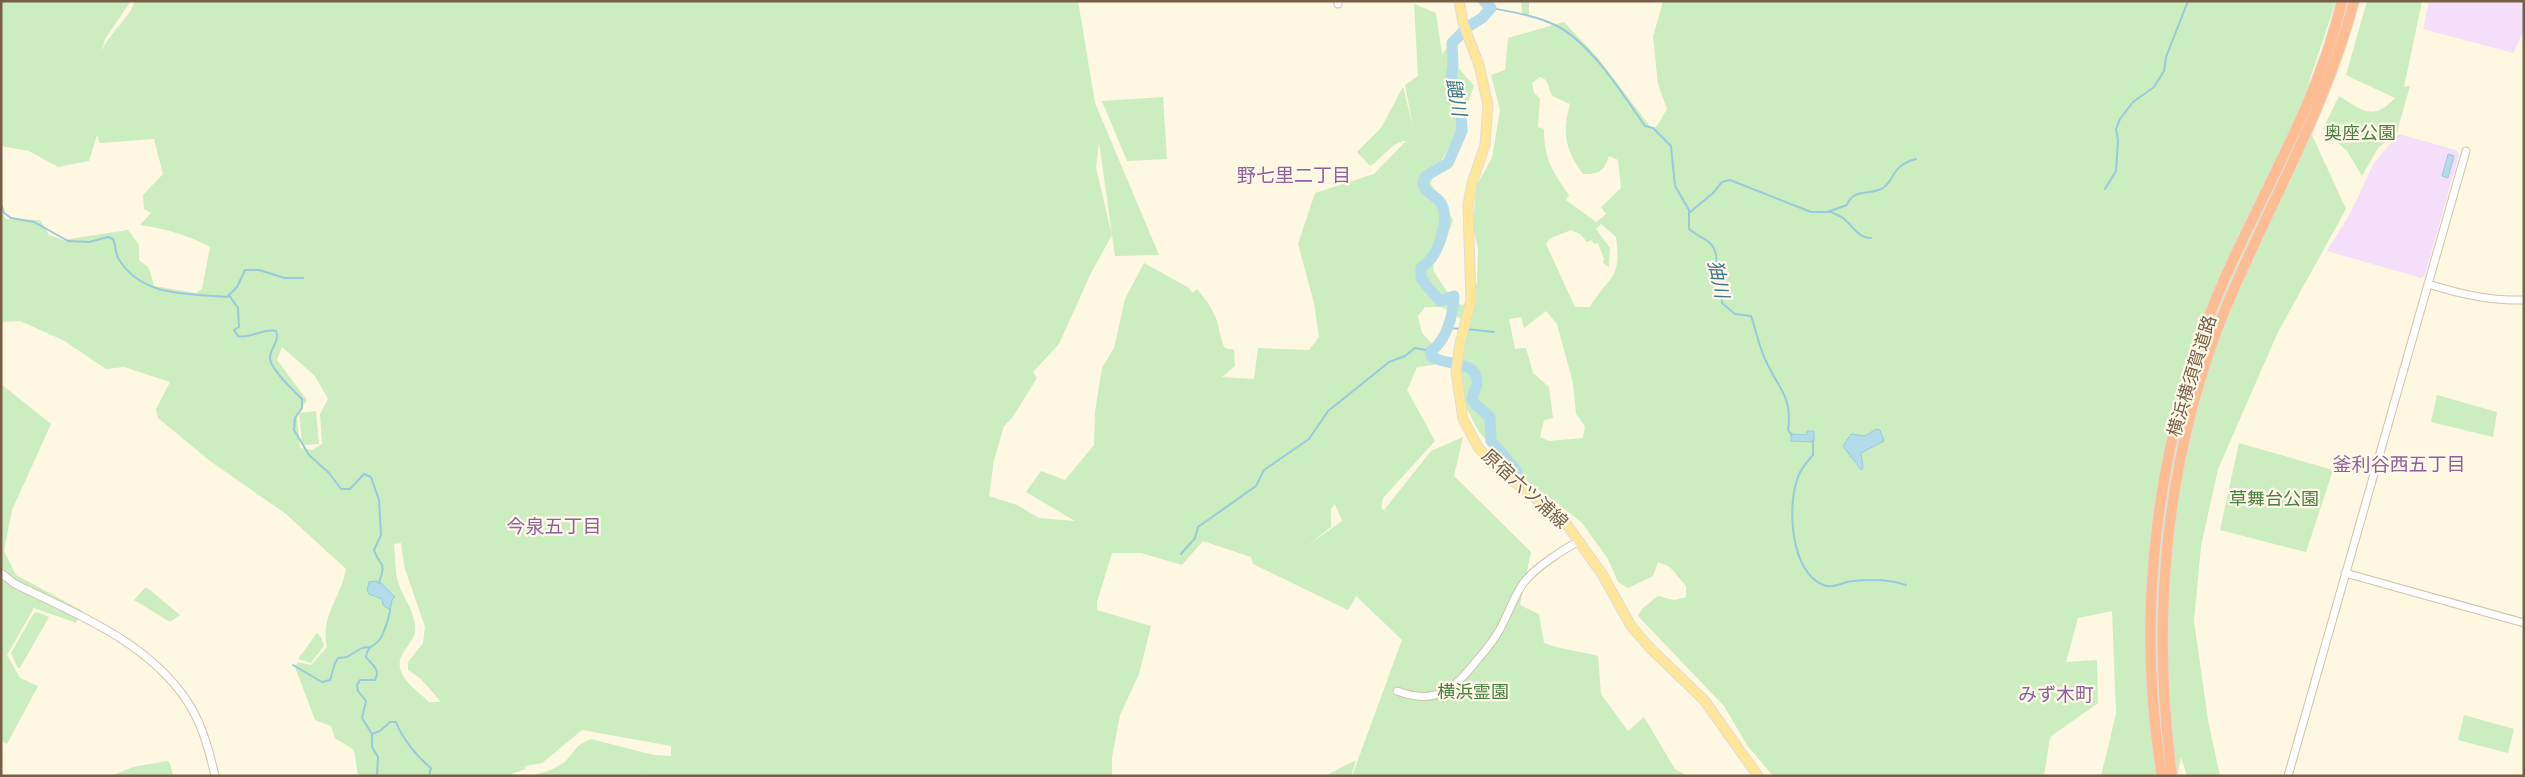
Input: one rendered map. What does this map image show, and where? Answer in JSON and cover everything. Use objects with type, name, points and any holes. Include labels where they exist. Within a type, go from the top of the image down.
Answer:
[{"type":"highway","name":"横浜横須賀道路","points":[[2172,776],[2166,730],[2162,669],[2164,588],[2167,541],[2192,411],[2202,373],[2224,313],[2322,97],[2346,31],[2354,1]]},
{"type":"highway","name":"横浜横須賀道路","points":[[2162,776],[2155,721],[2151,642],[2153,567],[2163,485],[2176,425],[2200,342],[2219,291],[2305,110],[2335,29],[2341,5]]},
{"type":"highway","points":[[2162,669],[2178,776]]},
{"type":"main road","name":"原宿六ツ浦線","points":[[1458,1],[1463,24],[1486,89],[1488,123],[1485,145],[1468,205],[1471,301],[1456,367],[1463,419],[1483,454],[1510,480],[1565,522],[1580,541],[1631,626],[1650,648],[1704,700],[1758,776]]},
{"type":"street","points":[[2288,776],[2466,151]]},
{"type":"street","points":[[2428,284],[2463,295],[2498,300],[2524,300]]},
{"type":"street","points":[[1398,690],[1415,696],[1429,696],[1444,692],[1454,686],[1497,635],[1518,592],[1529,576],[1580,541]]},
{"type":"street","points":[[1,573],[15,584],[130,644],[161,669],[192,709],[206,741],[214,776]]},
{"type":"street","points":[[2345,573],[2524,624]]},
{"type":"shaded area","points":[[2429,1],[2524,1],[2524,31],[2513,53],[2423,29]]},
{"type":"shaded area","points":[[2399,134],[2456,150],[2459,155],[2425,275],[2421,278],[2327,251],[2351,212],[2374,163]]},
{"type":"green space","name":"横浜霊園","points":[[1,1],[131,1],[105,39],[101,52],[135,1],[1078,1],[1095,103],[1159,255],[1115,256],[1099,142],[1096,168],[1112,235],[1091,273],[1059,344],[1033,372],[1037,378],[1012,418],[1004,426],[994,460],[989,496],[1017,505],[1039,518],[1075,521],[1026,492],[1041,471],[1065,480],[1094,445],[1095,412],[1102,368],[1114,348],[1125,299],[1144,263],[1189,288],[1192,293],[1197,289],[1208,304],[1217,321],[1225,348],[1234,350],[1235,366],[1222,377],[1254,379],[1258,348],[1309,350],[1319,337],[1314,303],[1298,244],[1315,193],[1374,174],[1406,141],[1392,147],[1370,166],[1357,152],[1381,128],[1403,87],[1413,127],[1405,85],[1418,76],[1414,4],[1436,13],[1442,54],[1447,48],[1448,56],[1474,86],[1454,140],[1433,174],[1431,184],[1453,220],[1444,246],[1433,261],[1434,272],[1454,302],[1463,305],[1473,294],[1477,282],[1478,249],[1473,227],[1476,186],[1492,158],[1500,110],[1491,75],[1505,70],[1508,38],[1564,22],[1598,58],[1652,129],[1657,126],[1667,109],[1658,84],[1653,37],[1663,1],[2336,1],[2300,109],[2346,209],[2278,332],[2218,469],[2201,546],[2194,621],[2208,720],[2220,776],[2187,776],[2181,757],[2177,776],[2101,776],[2116,714],[2112,611],[2078,618],[2066,662],[2097,660],[2098,703],[2050,737],[2044,776],[1773,776],[1747,745],[1724,706],[1638,616],[1643,608],[1658,596],[1674,600],[1686,597],[1686,586],[1670,567],[1658,562],[1653,576],[1628,588],[1618,582],[1608,559],[1582,523],[1551,498],[1520,478],[1479,432],[1465,405],[1459,371],[1469,324],[1442,307],[1425,307],[1418,316],[1422,333],[1434,346],[1434,365],[1417,367],[1407,390],[1435,441],[1383,498],[1381,508],[1384,510],[1431,451],[1463,437],[1454,476],[1531,552],[1520,605],[1539,614],[1544,643],[1598,656],[1601,694],[1628,731],[1644,717],[1675,769],[1687,776],[1352,776],[1402,640],[1356,596],[1348,610],[1253,564],[1251,557],[1203,541],[1182,565],[1141,553],[1112,553],[1097,602],[1097,610],[1151,626],[1139,674],[1120,715],[1112,757],[1112,776],[645,776],[641,774],[642,776],[531,776],[551,770],[565,762],[579,745],[591,739],[654,755],[671,756],[671,746],[582,730],[542,763],[525,766],[525,769],[511,774],[524,776],[358,776],[354,750],[335,738],[331,726],[315,720],[295,667],[298,662],[311,665],[327,647],[326,626],[346,569],[286,514],[210,461],[158,418],[156,409],[170,382],[124,367],[106,369],[63,340],[20,321],[4,322],[1,325],[1,211],[6,219],[40,220],[49,235],[63,240],[128,230],[139,245],[139,260],[149,268],[154,286],[196,293],[202,289],[210,247],[176,233],[140,225],[151,213],[144,209],[143,195],[163,174],[154,139],[100,143],[97,135],[89,161],[58,167],[29,151],[1,146]],"holes":[[[1540,77],[1546,80],[1552,96],[1570,104],[1566,124],[1567,141],[1572,157],[1583,174],[1596,173],[1603,169],[1609,156],[1618,160],[1621,188],[1601,207],[1606,214],[1596,222],[1566,200],[1569,195],[1558,179],[1547,157],[1544,129],[1538,127],[1540,98],[1534,93],[1532,83]],[[1601,224],[1616,237],[1617,262],[1615,270],[1590,307],[1575,307],[1546,244],[1549,239],[1571,230],[1580,234],[1587,242],[1591,240],[1594,244],[1598,243],[1604,259],[1603,263],[1609,267],[1610,248],[1596,229]],[[1546,311],[1557,324],[1573,383],[1576,414],[1585,426],[1583,438],[1549,441],[1540,437],[1544,420],[1553,418],[1549,387],[1533,373],[1526,348],[1515,349],[1509,319],[1521,317],[1524,328]],[[282,347],[315,376],[328,399],[320,414],[322,444],[312,450],[300,448],[297,414],[307,400],[277,360]],[[1335,504],[1342,521],[1306,547],[1331,527],[1331,509]],[[401,543],[404,566],[425,627],[423,643],[408,662],[408,670],[421,679],[441,702],[429,702],[404,678],[400,668],[401,657],[414,635],[415,623],[399,584],[395,565],[394,544]]]},
{"type":"green space","points":[[1521,1],[1529,1],[1529,16],[1522,13]]},
{"type":"green space","name":"奥座公園","points":[[2367,1],[2422,1],[2404,87],[2410,86],[2398,132],[2378,148],[2362,176],[2347,151],[2323,129],[2339,96],[2354,106],[2374,112],[2380,110],[2395,98],[2346,75]]},
{"type":"green space","points":[[1163,97],[1167,159],[1127,161],[1102,101]]},
{"type":"green space","points":[[1,384],[51,424],[12,510],[4,551],[16,575],[83,611],[76,623],[34,608],[7,655],[20,678],[38,686],[7,744],[1,741]]},
{"type":"green space","points":[[2437,395],[2497,412],[2493,437],[2431,422]]},
{"type":"green space","points":[[316,411],[319,444],[302,445],[299,413]]},
{"type":"green space","name":"草舞台公園","points":[[2239,443],[2333,470],[2306,552],[2220,530]]},
{"type":"green space","points":[[146,587],[180,615],[170,622],[134,600]]},
{"type":"green space","points":[[37,612],[49,617],[20,668],[18,668],[11,653],[34,613]]},
{"type":"green space","points":[[317,633],[321,637],[324,646],[311,663],[298,659]]},
{"type":"green space","points":[[2464,715],[2514,729],[2508,753],[2458,740]]},
{"type":"green space","points":[[1356,760],[1351,776],[1325,776]]},
{"type":"green space","points":[[167,761],[170,763],[173,776],[111,776],[133,767]]},
{"type":"water","points":[[2448,154],[2454,156],[2448,178],[2442,176]]},
{"type":"water","points":[[1876,429],[1880,430],[1884,441],[1861,453],[1863,468],[1861,470],[1843,446],[1851,434],[1865,436]]},
{"type":"water","points":[[1807,431],[1814,431],[1814,442],[1791,441],[1791,434],[1807,435]]},
{"type":"water","points":[[376,581],[381,583],[395,597],[392,600],[390,610],[383,605],[382,599],[369,594],[367,590],[369,582]]},
{"type":"waterway","name":"鼬川","points":[[1484,1],[1491,8],[1452,43],[1453,65],[1451,76],[1461,114],[1462,131],[1448,163],[1426,176],[1423,182],[1425,189],[1438,199],[1443,207],[1444,221],[1437,249],[1421,268],[1421,277],[1440,301],[1454,296],[1452,311],[1445,334],[1431,351],[1431,356],[1444,362],[1467,367],[1473,371],[1477,384],[1472,399],[1490,417],[1491,441],[1517,471]]},
{"type":"waterway","points":[[2105,189],[2116,171],[2118,140],[2116,129],[2120,119],[2133,102],[2154,87],[2164,71],[2166,57],[2188,1]]},
{"type":"waterway","name":"㹨川","points":[[1491,8],[1542,20],[1570,34],[1606,71],[1645,126],[1653,128],[1671,146],[1675,186],[1689,210],[1689,229],[1709,242],[1715,250],[1722,303],[1735,314],[1751,316],[1759,344],[1786,401],[1789,419],[1788,430],[1792,435]]},
{"type":"waterway","points":[[1689,213],[1713,193],[1722,182],[1730,180],[1811,212],[1828,212],[1847,205],[1857,194],[1881,189],[1889,183],[1901,166],[1916,159]]},
{"type":"waterway","points":[[1,204],[4,213],[11,218],[34,222],[68,241],[89,242],[108,237],[113,239],[118,258],[128,271],[152,287],[166,291],[227,297],[237,287],[245,270],[259,270],[285,278],[303,278]]},
{"type":"waterway","points":[[1829,211],[1842,218],[1859,234],[1871,238]]},
{"type":"waterway","points":[[229,295],[238,308],[239,327],[234,330],[238,336],[243,337],[271,330],[276,331],[276,342],[270,354],[271,363],[283,380],[302,399],[302,408],[295,418],[294,430],[309,455],[329,473],[341,489],[350,489],[364,474],[371,477],[379,500],[381,535],[374,550],[383,567],[379,583]]},
{"type":"waterway","points":[[1447,328],[1462,329]]},
{"type":"waterway","points":[[1466,329],[1494,332]]},
{"type":"waterway","points":[[1181,554],[1195,538],[1198,527],[1256,486],[1264,470],[1309,439],[1328,411],[1389,362],[1405,356],[1415,348],[1431,351]]},
{"type":"waterway","name":"㹨川","points":[[1813,440],[1813,455],[1799,474],[1793,504],[1794,536],[1804,566],[1812,577],[1827,586],[1853,581],[1873,580],[1906,585]]},
{"type":"waterway","points":[[377,776],[378,757],[372,747],[372,734],[362,718],[366,701],[358,691],[357,685],[360,680],[375,680],[377,676],[376,670],[366,657],[368,650],[382,636],[390,609]]},
{"type":"waterway","points":[[293,665],[322,682],[330,680],[338,658],[347,657],[362,648],[369,647]]},
{"type":"waterway","points":[[372,734],[380,731],[390,722],[396,722],[411,747],[431,768],[429,776]]},
{"type":"district","name":"野七里二丁目","points":[[1294,175]]},
{"type":"district","name":"釜利谷西五丁目","points":[[2399,464]]},
{"type":"district","name":"今泉五丁目","points":[[554,526]]},
{"type":"district","name":"みず木町","points":[[2056,694]]}]
